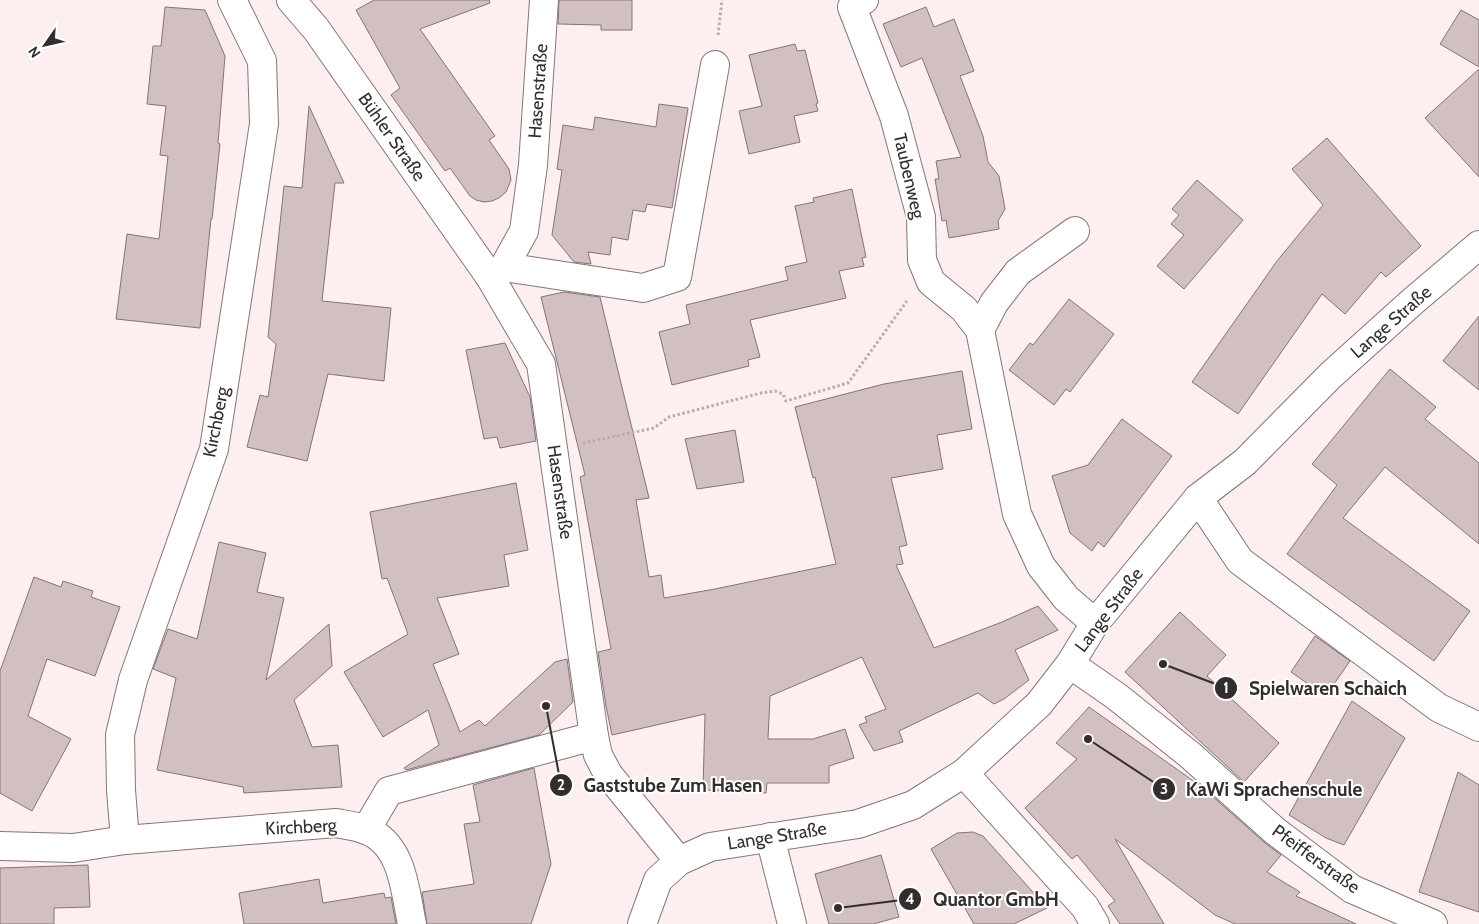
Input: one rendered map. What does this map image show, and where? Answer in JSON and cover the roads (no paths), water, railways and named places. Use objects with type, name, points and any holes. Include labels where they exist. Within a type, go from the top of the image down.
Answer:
[{"type":"street","name":"Kirchberg","points":[[125,840],[121,790],[120,735],[133,680],[214,448],[264,124],[262,61],[232,0]]},
{"type":"street","name":"Bühler Straße","points":[[292,0],[316,29],[497,272]]},
{"type":"street","name":"Hasenstraße","points":[[544,0],[533,165],[524,232],[497,272],[541,364],[598,755],[608,774],[679,860]]},
{"type":"street","name":"Taubenweg","points":[[858,4],[894,116],[921,217],[922,260],[931,282],[964,309],[980,330],[1017,514],[1041,566],[1066,598],[1095,623]]},
{"type":"street","points":[[497,272],[643,288],[678,277],[715,66]]},
{"type":"street","points":[[980,330],[994,303],[1018,272],[1075,231]]},
{"type":"street","name":"Lange Straße","points":[[679,860],[710,847],[858,824],[913,805],[964,773],[1039,704],[1070,664],[1095,623],[1198,498],[1245,462],[1331,375],[1479,245]]},
{"type":"street","points":[[1198,498],[1240,561],[1439,708],[1479,726]]},
{"type":"street","name":"Pfeifferstraße","points":[[1070,664],[1116,696],[1190,755],[1275,832],[1352,889],[1433,924]]},
{"type":"street","points":[[366,830],[389,791],[594,736]]},
{"type":"street","points":[[964,773],[1086,907],[1095,924]]},
{"type":"street","name":"Kirchberg","points":[[0,846],[73,848],[125,840],[336,823],[366,830],[380,838],[391,848],[400,869],[412,924]]},
{"type":"street","points":[[770,837],[792,924]]},
{"type":"street","points":[[642,924],[658,880],[679,860]]},
{"type":"place","name":"Spielwaren Schaich","points":[[1163,664]]},
{"type":"place","name":"Gaststube Zum Hasen","points":[[546,706]]},
{"type":"place","name":"KaWi Sprachenschule","points":[[1088,739]]},
{"type":"place","name":"Quantor GmbH","points":[[838,908]]}]
